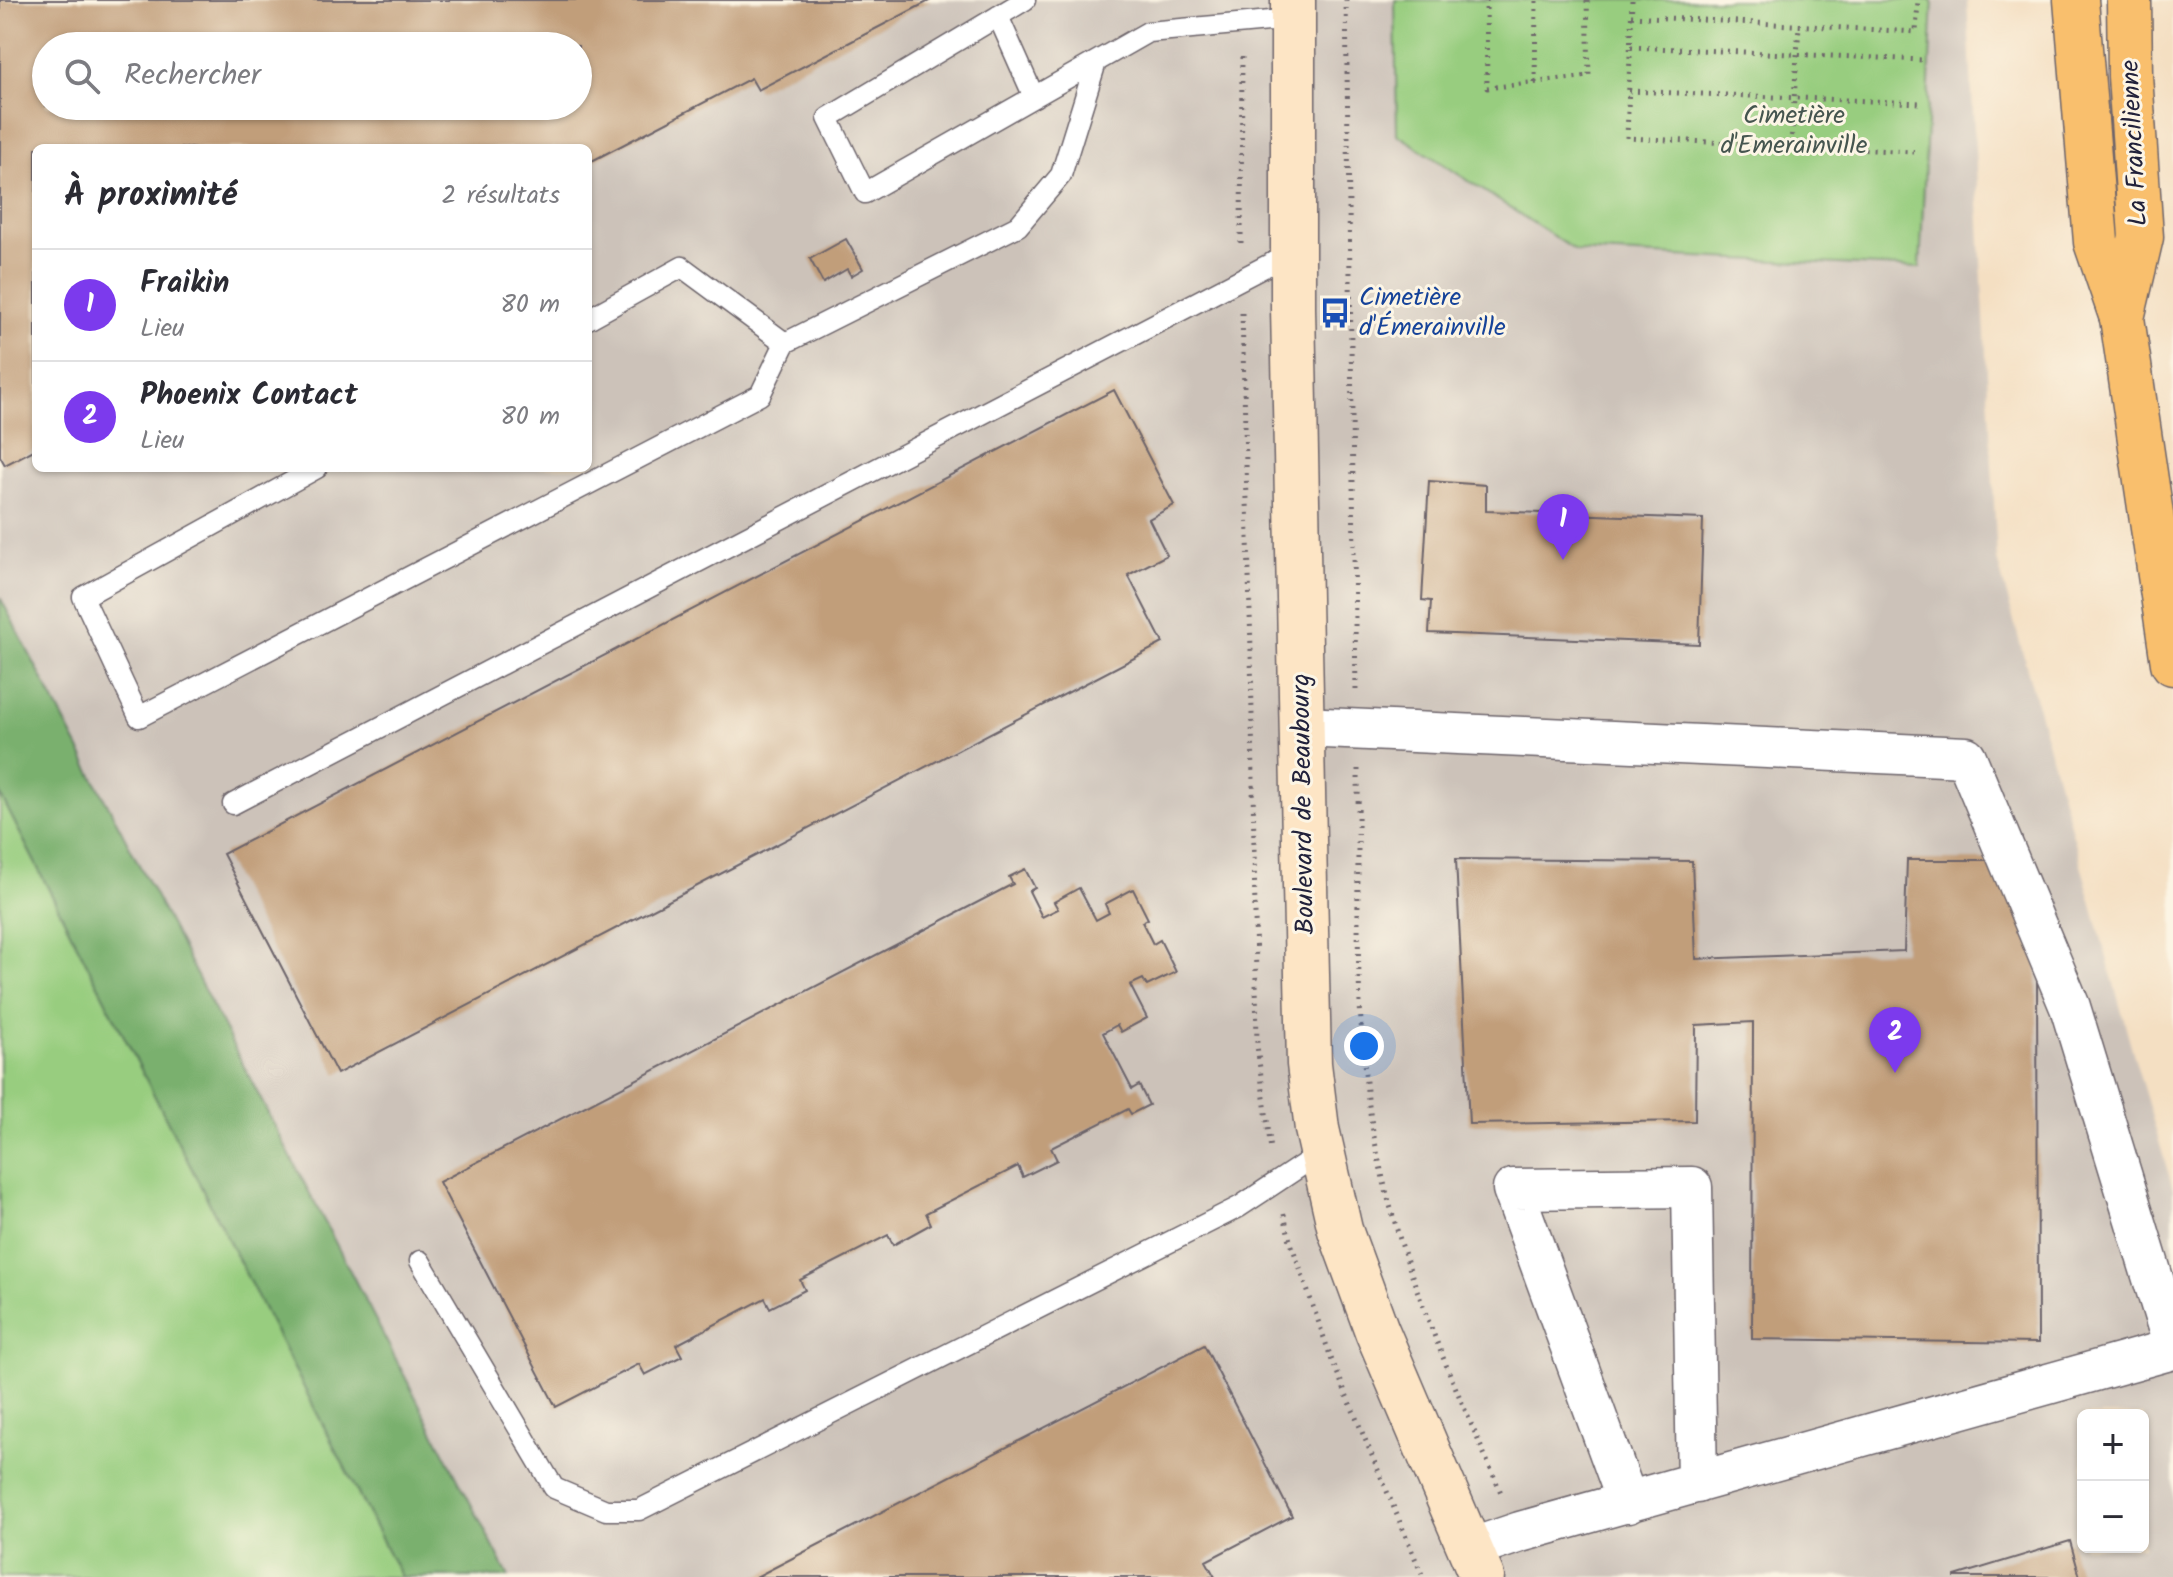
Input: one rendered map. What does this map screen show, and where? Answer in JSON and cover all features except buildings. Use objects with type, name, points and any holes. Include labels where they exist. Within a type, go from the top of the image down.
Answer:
[{"type":"highway","points":[[2076,0],[2096,242],[2122,318]]},
{"type":"highway","name":"La Francilienne","points":[[2129,0],[2130,76],[2141,237],[2122,318],[2173,663]]},
{"type":"main road","name":"Boulevard de Beaubourg","points":[[1293,10],[1293,252],[1309,1064],[1322,1152],[1340,1230],[1377,1331],[1476,1563]]},
{"type":"street","points":[[1302,727],[1966,757],[2070,1007],[2173,1346],[1520,1532],[1476,1563]]},
{"type":"street","points":[[1628,1503],[1513,1189],[1692,1187],[1697,1483]]},
{"type":"lane","points":[[1025,0],[828,118],[865,193],[1148,32],[1242,22],[1293,10]]},
{"type":"lane","points":[[998,16],[1034,97]]},
{"type":"lane","points":[[310,472],[83,597],[139,717],[760,395],[785,343],[1018,226],[1061,175],[1096,62]]},
{"type":"lane","points":[[233,804],[1293,252]]},
{"type":"lane","points":[[592,317],[682,267],[785,343]]},
{"type":"lane","points":[[420,1261],[554,1488],[606,1510],[639,1510],[1239,1207],[1322,1152]]},
{"type":"path","points":[[1346,0],[1361,1015],[1373,1131],[1390,1205],[1422,1306],[1520,1532]]},
{"type":"path","points":[[1486,0],[1487,88],[1589,76],[1587,0]]},
{"type":"path","points":[[1535,83],[1536,0]]},
{"type":"path","points":[[1632,0],[1627,138],[1914,152]]},
{"type":"path","points":[[1631,16],[1916,32],[1918,0]]},
{"type":"path","points":[[1791,144],[1799,26]]},
{"type":"path","points":[[1631,47],[1923,60]]},
{"type":"path","points":[[1629,91],[1920,103]]},
{"type":"shaded area","points":[[0,0],[1967,0],[1997,560],[2173,1189],[2173,1577],[509,1577],[0,597]]},
{"type":"green space","name":"Cimetière d'Emerainville","points":[[1395,0],[1933,0],[1920,268],[1576,251],[1397,134]]},
{"type":"green space","points":[[0,597],[509,1577],[401,1577],[0,794]]},
{"type":"green space","points":[[0,794],[401,1577],[0,1577]]},
{"type":"place","name":"Cimetière d'Émerainville","points":[[1335,313]]},
{"type":"place","name":"Fraikin","points":[[1563,560]]},
{"type":"place","name":"Phoenix Contact","points":[[1895,1073]]}]
